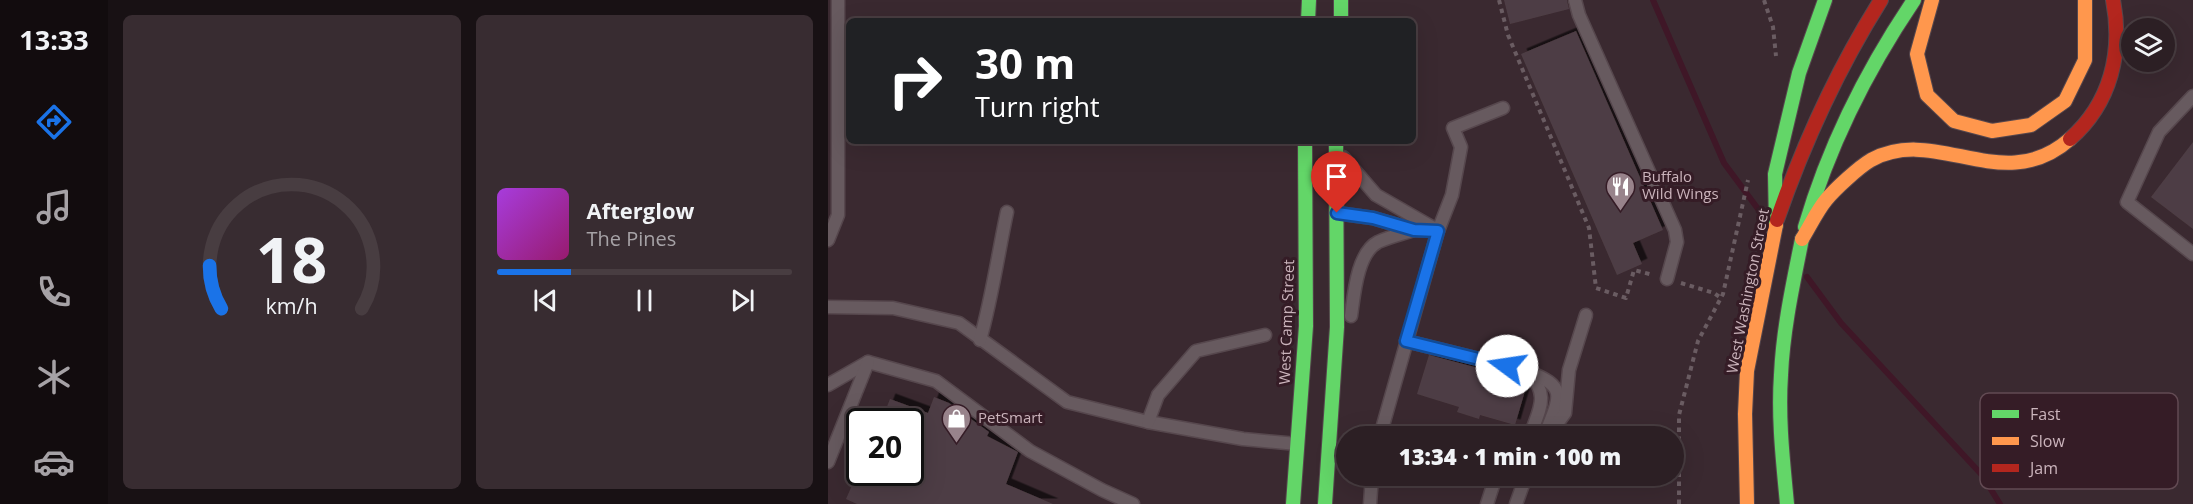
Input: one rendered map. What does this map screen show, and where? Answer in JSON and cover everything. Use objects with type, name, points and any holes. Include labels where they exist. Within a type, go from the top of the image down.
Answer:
[{"type":"main road","points":[[1308,18],[1309,0]]},
{"type":"main road","points":[[1341,0],[1341,18]]},
{"type":"main road","points":[[1776,225],[1775,174],[1799,74],[1825,0]]},
{"type":"main road","name":"West Washington Street","points":[[1747,504],[1747,381],[1776,225],[1801,150],[1835,76],[1881,0]]},
{"type":"main road","points":[[1787,504],[1781,417],[1781,360],[1787,309],[1811,202],[1835,140],[1879,54],[1914,0]]},
{"type":"main road","points":[[1932,0],[1921,26],[1917,47],[1920,77],[1927,93],[1940,110],[1965,126],[1984,131],[2006,132],[2021,129],[2043,119],[2061,103],[2076,83],[2082,71],[2087,49],[2088,22],[2085,0]]},
{"type":"main road","points":[[1802,239],[1827,198],[1862,166],[1884,154],[1899,150],[1933,150],[2007,164],[2029,160],[2057,149],[2073,137],[2094,114],[2108,85],[2116,60],[2118,45],[2113,0]]},
{"type":"main road","name":"West Camp Street","points":[[1306,144],[1321,213],[1338,327],[1325,504]]},
{"type":"main road","name":"West Camp Street","points":[[1293,504],[1305,326],[1321,213],[1336,145]]},
{"type":"lane","points":[[828,240],[838,215],[838,0]]},
{"type":"lane","points":[[1575,0],[1579,15],[1675,230],[1677,242],[1667,279]]},
{"type":"lane","points":[[2193,96],[2159,132],[2127,202],[2193,254]]},
{"type":"lane","points":[[1383,426],[1438,231],[1452,195],[1461,147],[1453,128],[1503,108]]},
{"type":"lane","points":[[1336,145],[1376,195],[1438,231]]},
{"type":"lane","points":[[980,340],[991,300],[993,277],[1007,212]]},
{"type":"lane","points":[[1321,213],[1373,218],[1414,230],[1438,231]]},
{"type":"lane","points":[[1334,379],[1345,363],[1356,282],[1366,254],[1376,243],[1414,230]]},
{"type":"lane","points":[[828,307],[893,308],[959,324],[1067,402],[1148,422],[1243,439],[1298,444]]},
{"type":"lane","points":[[1554,426],[1564,413],[1569,370],[1586,315]]},
{"type":"lane","points":[[1148,422],[1158,395],[1196,351],[1265,335]]},
{"type":"lane","points":[[1406,341],[1527,371],[1548,379],[1556,388],[1558,403],[1550,426]]},
{"type":"lane","points":[[828,462],[868,362]]},
{"type":"lane","points":[[828,385],[868,362],[936,381],[1030,451],[1133,504]]},
{"type":"lane","points":[[1527,371],[1536,380],[1541,391],[1542,401],[1533,426]]},
{"type":"lane","points":[[1370,504],[1371,486]]},
{"type":"lane","points":[[1487,504],[1493,486]]},
{"type":"lane","points":[[1516,504],[1522,486]]},
{"type":"path","points":[[1499,0],[1508,35],[1588,228],[1596,288],[1626,298],[1634,270],[1654,275]]},
{"type":"path","points":[[1764,0],[1773,27],[1777,52],[1774,62]]},
{"type":"path","points":[[1679,504],[1679,415],[1698,341],[1722,296],[1750,170]]},
{"type":"path","points":[[1681,283],[1722,296]]},
{"type":"building","points":[[1504,0],[1567,0],[1569,9],[1510,24]]},
{"type":"building","points":[[1576,31],[1663,230],[1633,243],[1642,264],[1617,275],[1521,54]]},
{"type":"building","points":[[2193,142],[2193,229],[2151,197]]},
{"type":"building","points":[[1429,355],[1524,380],[1527,384],[1515,425],[1480,415],[1479,419],[1457,412],[1459,407],[1417,394]]},
{"type":"building","name":"PetSmart","points":[[934,397],[949,403],[989,432],[987,436],[1018,452],[1006,484],[1053,504],[857,504],[846,499],[852,486],[924,486],[924,412],[928,413]]},
{"type":"building","name":"PetSmart","points":[[890,399],[914,408],[886,408]]},
{"type":"waterway","points":[[1653,0],[1724,163],[1764,217]]},
{"type":"waterway","points":[[1807,277],[1841,323],[1980,473]]},
{"type":"waterway","points":[[1991,489],[2000,504]]},
{"type":"traffic: fast","points":[[1308,18],[1309,0]]},
{"type":"traffic: fast","points":[[1341,0],[1341,18]]},
{"type":"traffic: fast","points":[[1776,225],[1775,174],[1799,73],[1825,0]]},
{"type":"traffic: fast","points":[[1805,227],[1837,138],[1880,54],[1914,0]]},
{"type":"traffic: fast","points":[[1293,504],[1306,326],[1305,144]]},
{"type":"traffic: fast","points":[[1325,504],[1337,327],[1336,144]]},
{"type":"traffic: fast","points":[[1787,504],[1780,391],[1786,324],[1802,239]]},
{"type":"traffic: slow","points":[[1932,0],[1917,54],[1927,95],[1954,121],[1992,131],[2031,125],[2065,101],[2085,60],[2085,0]]},
{"type":"traffic: slow","points":[[1802,239],[1826,200],[1847,178],[1871,160],[1896,151],[1921,150],[1995,162],[2020,162],[2045,155],[2070,139]]},
{"type":"traffic: slow","points":[[1747,504],[1745,414],[1747,371],[1776,225]]},
{"type":"traffic: jam","points":[[1777,220],[1798,163],[1823,107],[1850,53],[1881,0]]},
{"type":"traffic: jam","points":[[2070,139],[2095,109],[2111,76],[2116,39],[2113,0]]},
{"type":"place","name":"Buffalo Wild Wings","points":[[1621,212]]},
{"type":"place","name":"PetSmart","points":[[957,444]]},
{"type":"route","points":[[1337,213],[1373,218],[1414,230],[1438,231],[1406,341],[1507,366]]}]
